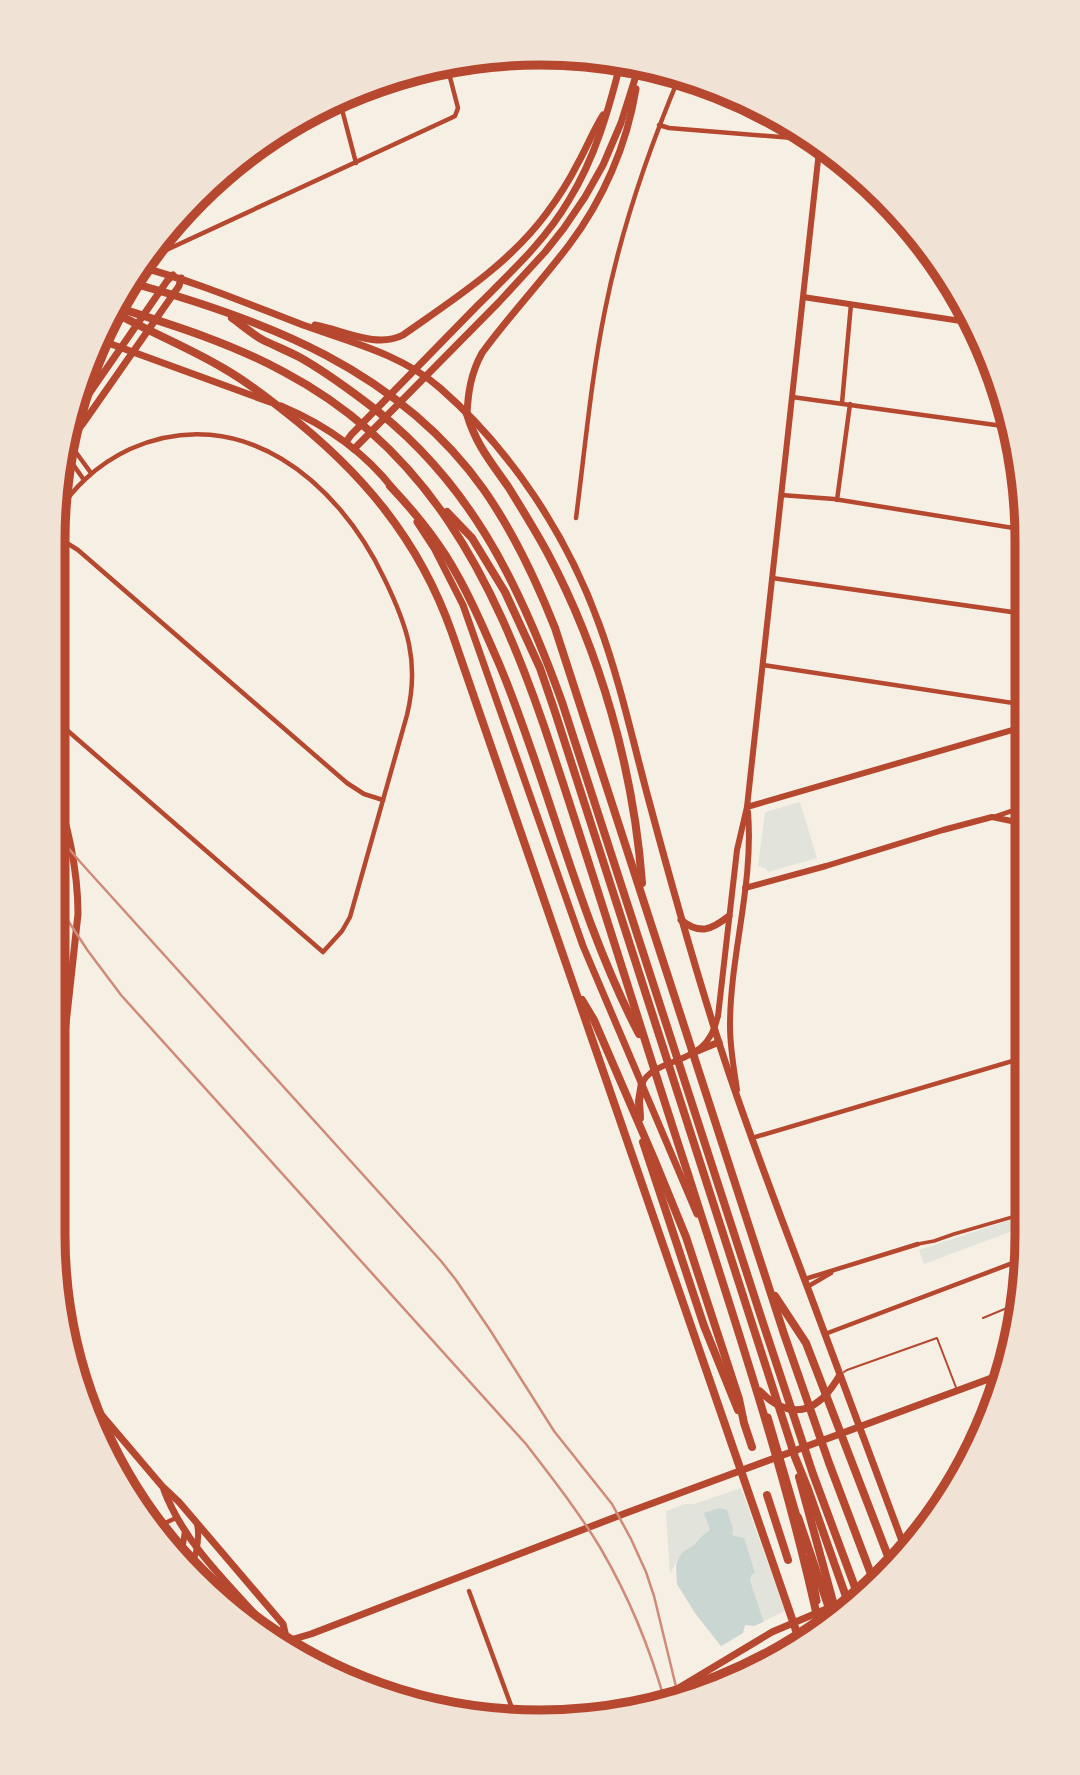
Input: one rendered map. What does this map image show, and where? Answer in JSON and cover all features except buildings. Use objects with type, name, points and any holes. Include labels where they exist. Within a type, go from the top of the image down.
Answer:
[{"type":"highway","points":[[139,285],[221,311],[308,346],[375,383],[441,438],[466,466],[502,517],[524,558],[555,628],[811,1415],[871,1575]]},
{"type":"highway","points":[[221,311],[262,339],[285,349],[330,376],[408,436],[445,476],[481,526],[515,588],[545,657],[566,715],[795,1457],[846,1598]]},
{"type":"highway","points":[[123,312],[213,339],[304,383],[337,404],[396,456],[472,538],[505,592],[528,641],[555,712],[820,1495],[856,1589]]},
{"type":"highway","points":[[122,315],[236,376],[297,421],[351,470],[387,511],[421,562],[441,603],[469,682],[797,1634]]},
{"type":"highway","points":[[467,414],[478,444],[521,507],[555,569],[593,654],[612,718],[639,838],[643,896]]},
{"type":"highway","points":[[390,486],[427,528],[468,594],[519,711],[593,929],[622,1000],[650,1054]]},
{"type":"highway","points":[[426,490],[470,554],[492,594],[512,637],[544,726],[778,1457],[818,1620]]},
{"type":"highway","points":[[575,989],[594,1020],[678,1217],[704,1289],[752,1447]]},
{"type":"highway","points":[[642,1083],[639,1117],[646,1154],[710,1343],[744,1423]]},
{"type":"highway","points":[[768,1285],[806,1343],[888,1557]]},
{"type":"highway","points":[[795,1457],[833,1609]]},
{"type":"highway","points":[[767,1495],[788,1560]]},
{"type":"highway","points":[[797,1516],[830,1611]]},
{"type":"main road","points":[[348,438],[534,248],[563,210],[588,165],[618,72]]},
{"type":"main road","points":[[357,446],[556,240],[591,187],[612,144],[637,75]]},
{"type":"main road","points":[[467,414],[470,382],[482,353],[570,244],[603,191],[626,128],[638,75]]},
{"type":"main road","points":[[296,322],[383,341],[403,335],[484,277],[530,234],[570,177],[609,106]]},
{"type":"main road","points":[[695,1052],[705,1045],[719,1010],[739,838],[747,807],[818,155]]},
{"type":"main road","points":[[149,270],[404,363],[434,383],[467,414],[498,448],[537,501],[570,558],[602,632],[681,920],[714,1028],[740,1106],[902,1542]]},
{"type":"main road","points":[[87,398],[170,278]]},
{"type":"main road","points":[[78,429],[180,282]]},
{"type":"main road","points":[[803,297],[962,321]]},
{"type":"main road","points":[[108,343],[299,414],[338,436],[348,438],[390,486],[434,548],[463,605],[594,974],[726,1280],[797,1516],[814,1582],[819,1619]]},
{"type":"main road","points":[[747,807],[1015,729]]},
{"type":"main road","points":[[740,1106],[733,1066],[730,1024],[749,852],[747,807]]},
{"type":"main road","points":[[745,888],[992,817],[1015,822]]},
{"type":"main road","points":[[65,825],[78,889],[78,914],[65,1041]]},
{"type":"main road","points":[[681,920],[690,927],[705,929],[714,927],[729,916]]},
{"type":"main road","points":[[642,1083],[655,1070],[719,1042]]},
{"type":"main road","points":[[760,1391],[775,1405],[793,1410],[803,1409],[820,1401],[840,1375]]},
{"type":"main road","points":[[291,1640],[993,1377]]},
{"type":"main road","points":[[101,1418],[179,1502],[283,1623],[286,1637]]},
{"type":"main road","points":[[162,1486],[171,1510],[197,1549],[257,1616]]},
{"type":"main road","points":[[194,1560],[198,1534],[196,1522]]},
{"type":"main road","points":[[183,1547],[185,1531]]},
{"type":"main road","points":[[674,1691],[772,1632],[839,1604]]},
{"type":"street","points":[[162,252],[451,118],[457,112],[457,104],[449,74]]},
{"type":"street","points":[[576,518],[605,310],[631,207],[676,85]]},
{"type":"street","points":[[341,109],[356,163]]},
{"type":"street","points":[[659,125],[795,139]]},
{"type":"street","points":[[842,402],[851,304]]},
{"type":"street","points":[[792,397],[1001,426]]},
{"type":"street","points":[[837,500],[850,404]]},
{"type":"street","points":[[65,728],[323,953],[349,921],[412,695],[413,668],[411,649],[401,614],[362,537],[342,510],[316,484],[290,463],[263,449],[223,436],[195,434],[155,440],[122,453],[91,473],[67,500]]},
{"type":"street","points":[[73,450],[91,473]]},
{"type":"street","points":[[72,462],[84,480]]},
{"type":"street","points":[[781,495],[837,500],[1015,528]]},
{"type":"street","points":[[65,542],[78,550],[352,787],[383,800]]},
{"type":"street","points":[[772,578],[1015,612]]},
{"type":"street","points":[[763,665],[1015,703]]},
{"type":"street","points":[[992,817],[1015,810]]},
{"type":"street","points":[[752,1138],[1015,1060]]},
{"type":"street","points":[[806,1283],[918,1244],[1015,1216]]},
{"type":"street","points":[[825,1334],[1014,1262]]},
{"type":"street","points":[[162,1523],[176,1518]]},
{"type":"street","points":[[469,1591],[513,1709]]},
{"type":"lane","points":[[983,1318],[1009,1307]]},
{"type":"lane","points":[[840,1375],[847,1370],[937,1338],[957,1391]]},
{"type":"shaded area","points":[[800,802],[817,858],[768,872],[758,866],[765,812]]},
{"type":"shaded area","points":[[1015,1219],[1015,1230],[924,1264],[919,1250]]},
{"type":"shaded area","points":[[741,1488],[785,1611],[764,1621],[750,1580],[752,1574],[711,1530],[679,1557],[670,1574],[666,1511]]},
{"type":"shaded area","points":[[719,1508],[727,1510],[733,1529],[732,1535],[744,1538],[755,1573],[750,1580],[773,1649],[737,1667],[695,1613],[677,1584],[676,1565],[679,1557],[710,1530],[704,1513]]},
{"type":"pier","points":[[767,1620],[776,1647],[734,1668],[718,1648],[743,1633],[745,1625],[754,1626]]},
{"type":"railway","points":[[65,844],[456,1280],[554,1431],[612,1504],[631,1539],[654,1596],[677,1690]]},
{"type":"railway","points":[[65,916],[121,995],[526,1444],[546,1470],[593,1535],[621,1586],[646,1643],[663,1694]]}]
